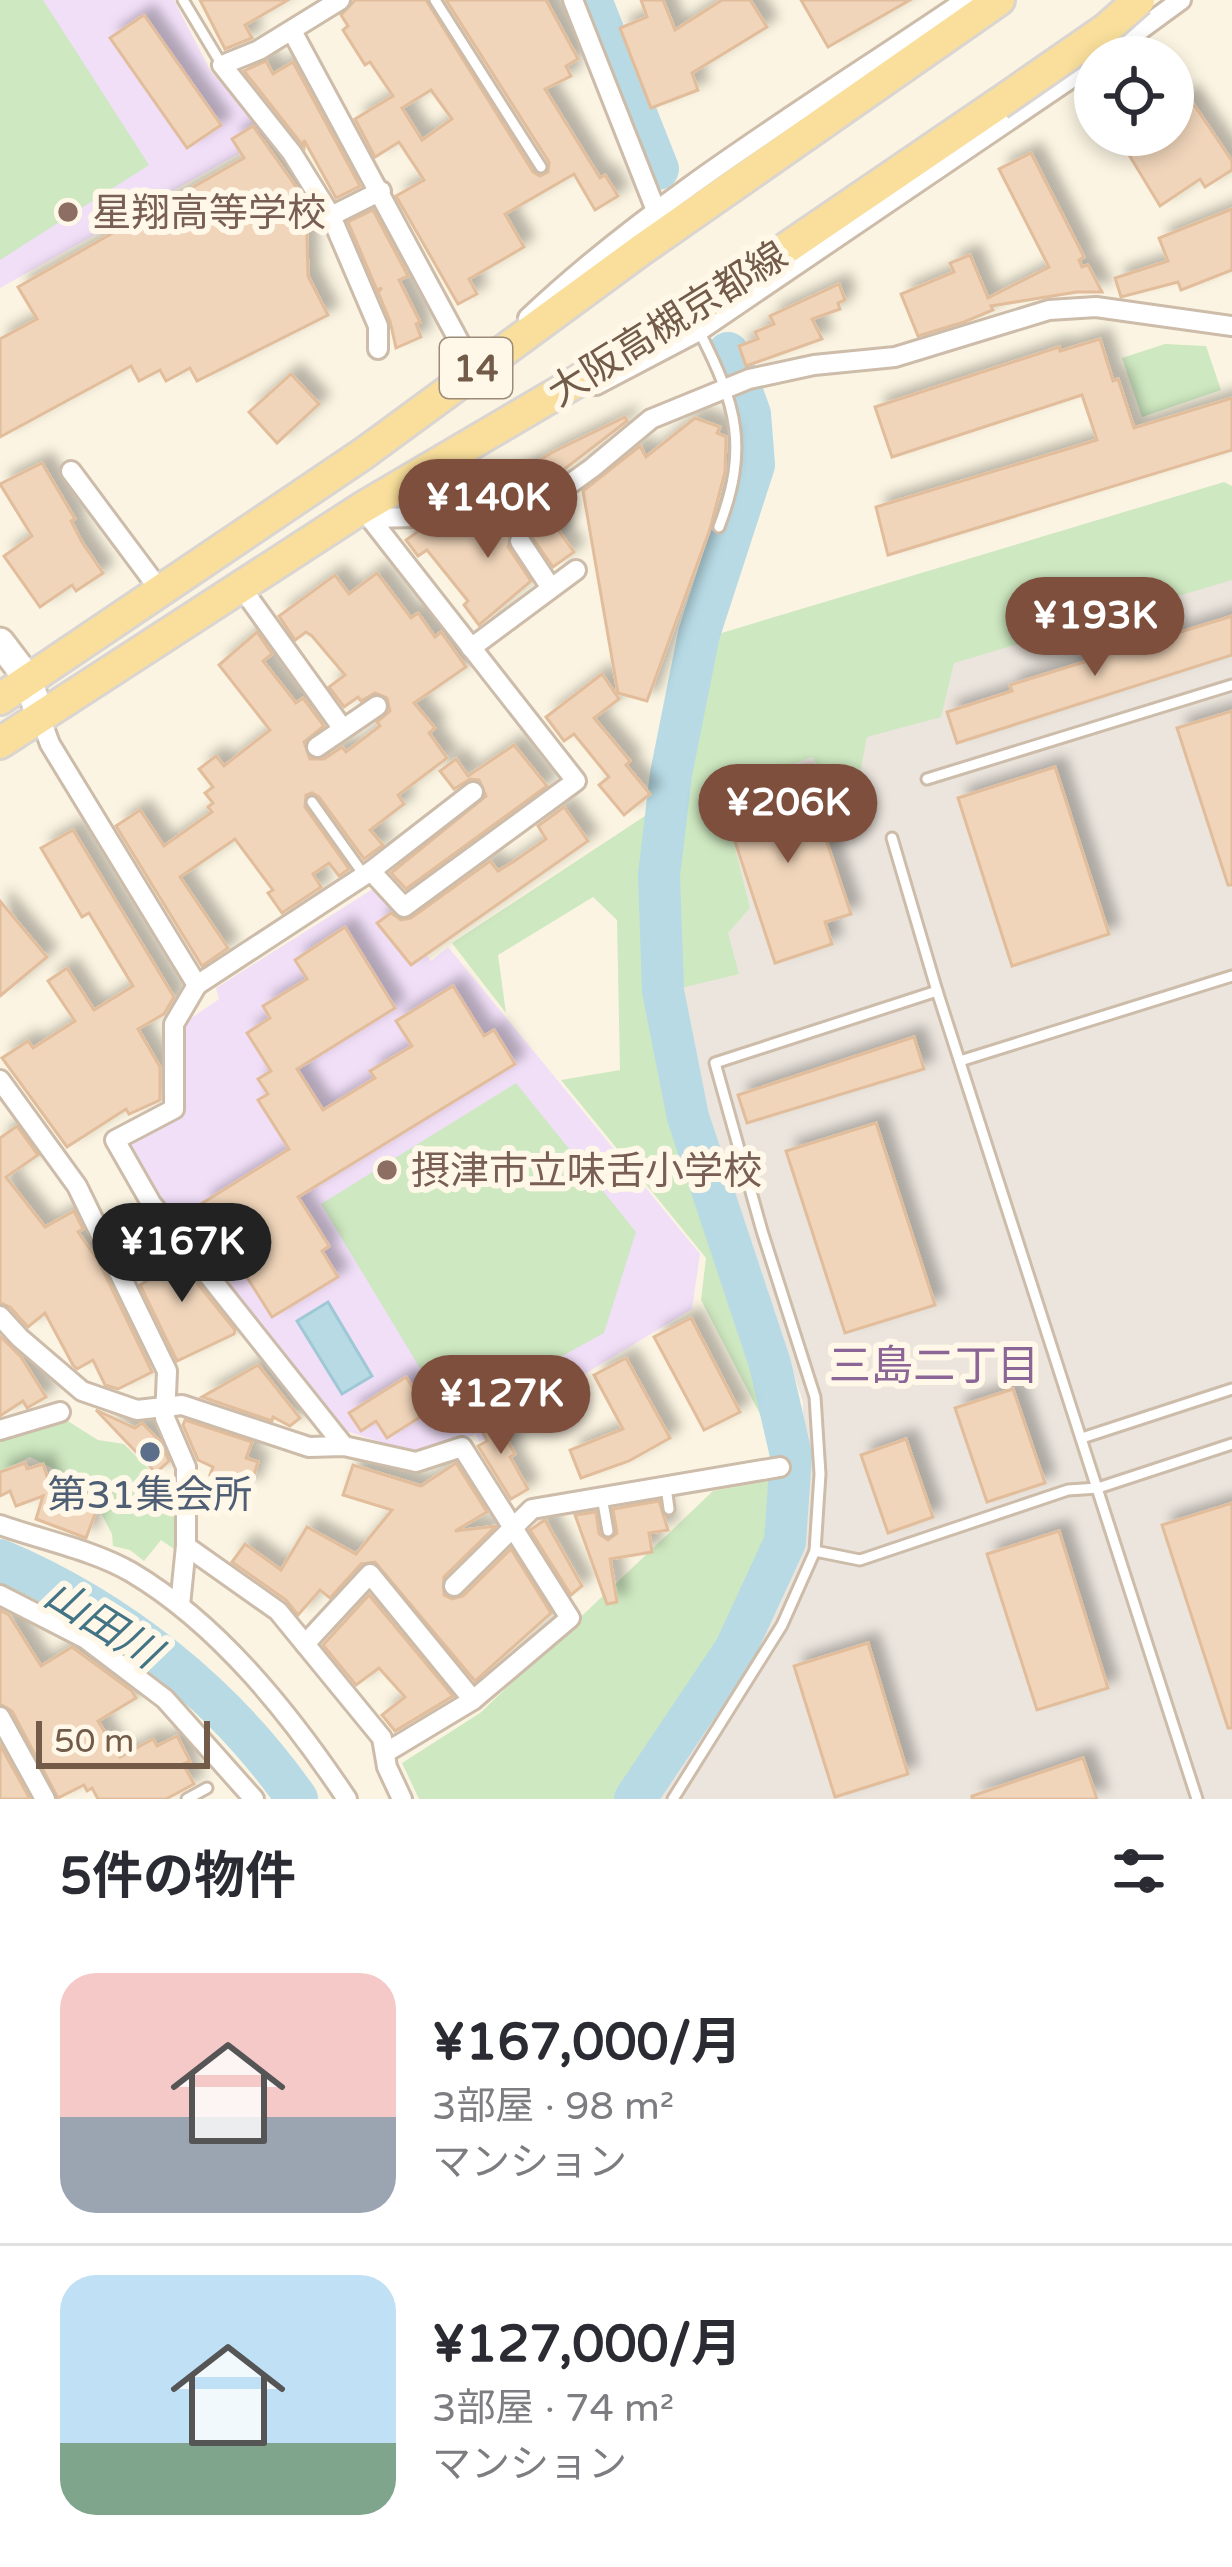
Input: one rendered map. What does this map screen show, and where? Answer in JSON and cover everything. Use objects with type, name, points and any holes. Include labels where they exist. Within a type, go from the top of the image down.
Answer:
[{"type":"main road","name":"大阪高槻京都線","points":[[0,699],[363,454],[474,369],[999,0]]},
{"type":"main road","name":"大阪高槻京都線","points":[[0,743],[241,587],[678,322],[1145,7]]},
{"type":"street","points":[[340,0],[292,32],[222,65],[292,153],[331,217],[378,326],[378,349]]},
{"type":"street","points":[[573,0],[656,213]]},
{"type":"street","points":[[292,32],[474,369],[566,282],[656,213],[966,0]]},
{"type":"street","points":[[1121,36],[1145,7],[1181,0]]},
{"type":"street","points":[[508,423],[632,369],[699,331],[1074,76]]},
{"type":"street","points":[[331,217],[381,191]]},
{"type":"street","points":[[366,513],[489,517],[534,510],[651,418],[734,383],[814,364],[895,357],[1049,310],[1096,307],[1232,326]]},
{"type":"street","points":[[71,471],[159,589]]},
{"type":"street","points":[[366,513],[576,781],[404,907],[367,873]]},
{"type":"street","points":[[520,542],[551,588]]},
{"type":"street","points":[[471,648],[576,570]]},
{"type":"street","points":[[241,587],[343,729]]},
{"type":"street","points":[[0,642],[28,680],[50,744],[196,985]]},
{"type":"street","points":[[317,747],[377,706]]},
{"type":"street","points":[[344,1446],[151,1203],[115,1140],[174,1109],[174,1024],[196,985],[367,873],[473,792]]},
{"type":"street","points":[[0,1080],[76,1186],[167,1371],[166,1418],[186,1467],[180,1605]]},
{"type":"street","points":[[0,1316],[82,1391],[136,1410],[182,1405],[309,1447],[344,1446],[416,1462],[462,1447],[570,1618],[473,1700],[385,1753]]},
{"type":"street","points":[[0,1430],[60,1412]]},
{"type":"street","points":[[454,1586],[532,1510],[780,1467]]},
{"type":"street","points":[[0,1525],[127,1570],[180,1605],[238,1661],[322,1761],[347,1799]]},
{"type":"street","points":[[186,1546],[278,1611],[382,1738],[402,1799]]},
{"type":"street","points":[[305,1644],[370,1574],[473,1700]]},
{"type":"street","points":[[0,1594],[86,1639],[165,1699],[254,1799]]},
{"type":"street","points":[[0,1717],[45,1799]]},
{"type":"lane","points":[[183,0],[222,65]]},
{"type":"lane","points":[[435,0],[541,167]]},
{"type":"lane","points":[[699,331],[734,383],[738,460],[719,527]]},
{"type":"lane","points":[[927,779],[1232,685]]},
{"type":"lane","points":[[312,802],[367,873]]},
{"type":"lane","points":[[892,838],[1197,1799]]},
{"type":"lane","points":[[960,1061],[1232,976]]},
{"type":"lane","points":[[673,1799],[782,1625],[815,1551],[820,1474],[815,1397],[715,1063],[937,991]]},
{"type":"lane","points":[[1082,1438],[1232,1389]]},
{"type":"lane","points":[[815,1551],[860,1560],[1068,1490],[1098,1488],[1232,1444]]},
{"type":"lane","points":[[665,1486],[669,1510]]},
{"type":"lane","points":[[602,1497],[608,1531]]},
{"type":"lane","points":[[187,1799],[208,1788]]},
{"type":"shaded area","name":"星翔高等学校","points":[[0,0],[174,0],[211,72],[270,136],[0,288]]},
{"type":"shaded area","points":[[1232,491],[1232,1799],[653,1799],[769,1622],[803,1550],[803,1402],[702,1095],[684,1001],[685,796]]},
{"type":"shaded area","name":"摂津市立味舌小学校","points":[[376,887],[431,961],[448,947],[700,1254],[692,1309],[588,1372],[547,1408],[479,1442],[476,1434],[420,1455],[337,1428],[159,1197],[128,1144],[182,1114],[184,1023],[219,999],[216,988]]},
{"type":"green space","points":[[0,0],[43,0],[149,165],[0,260]]},
{"type":"green space","points":[[1165,344],[1206,346],[1221,390],[1142,417],[1122,358]]},
{"type":"green space","points":[[1224,482],[1232,486],[1232,580],[954,663],[941,717],[867,737],[859,778],[825,776],[812,757],[721,792],[750,908],[728,933],[739,974],[677,989],[670,877],[681,775],[705,638]]},
{"type":"green space","points":[[651,812],[657,995],[683,1119],[764,1368],[779,1451],[701,1300],[706,1258],[561,1080],[620,1070],[617,920],[593,897],[498,955],[506,1013],[452,943]]},
{"type":"green space","points":[[516,1083],[636,1232],[604,1333],[450,1418],[321,1204]]},
{"type":"green space","points":[[58,1415],[98,1440],[124,1444],[156,1476],[175,1517],[177,1551],[161,1540],[144,1561],[130,1550],[113,1546],[112,1534],[90,1492],[60,1481],[62,1473],[30,1457],[0,1471],[0,1436]]},
{"type":"green space","points":[[779,1479],[772,1544],[729,1647],[627,1799],[419,1799],[402,1763],[480,1713],[713,1491]]},
{"type":"water","points":[[328,1302],[372,1376],[342,1394],[297,1321]]},
{"type":"building","points":[[200,0],[288,0],[245,25],[252,38],[225,49]]},
{"type":"building","points":[[355,0],[426,0],[533,172],[540,176],[548,172],[549,162],[446,0],[546,0],[578,59],[566,66],[571,76],[545,89],[600,178],[605,175],[618,196],[595,210],[574,174],[505,214],[524,247],[469,279],[477,294],[458,304],[396,196],[424,180],[399,142],[375,157],[355,119],[393,96],[370,62],[365,65],[343,30],[348,26],[341,15]],"holes":[[[431,90],[452,119],[422,140],[402,108]]]},
{"type":"building","points":[[641,0],[663,0],[675,30],[722,0],[750,0],[767,27],[692,73],[698,90],[651,108],[620,28],[647,17]]},
{"type":"building","points":[[801,0],[910,0],[828,47]]},
{"type":"building","points":[[144,15],[221,125],[187,148],[110,38]]},
{"type":"building","points":[[266,61],[273,74],[293,62],[360,186],[336,198],[304,140],[304,147],[244,71]]},
{"type":"building","points":[[1194,105],[1232,161],[1232,170],[1205,187],[1200,179],[1160,206],[1130,156],[1194,156]]},
{"type":"building","points":[[253,126],[306,201],[308,276],[328,315],[197,381],[190,368],[166,381],[160,370],[139,381],[131,366],[0,437],[0,339],[37,319],[18,287],[244,158],[232,139]]},
{"type":"building","points":[[1031,153],[1084,257],[1079,260],[1082,267],[1088,265],[1102,292],[991,306],[993,310],[964,322],[918,336],[901,294],[954,272],[950,263],[970,255],[988,298],[1049,267],[999,169]]},
{"type":"building","points":[[1232,209],[1232,270],[1181,290],[1178,282],[1121,297],[1115,278],[1168,261],[1159,238]]},
{"type":"building","points":[[373,210],[408,276],[399,280],[420,322],[416,324],[421,337],[396,348],[378,292],[382,288],[377,290],[348,222]]},
{"type":"building","points":[[839,284],[845,300],[838,303],[840,309],[812,319],[822,339],[746,366],[739,346],[758,339],[755,332],[774,324],[770,316]]},
{"type":"building","points":[[1100,339],[1134,428],[1232,398],[1232,450],[888,555],[876,507],[1097,440],[1082,395],[892,457],[875,407],[1059,347],[1060,351]]},
{"type":"building","points":[[291,374],[319,404],[277,443],[249,412]]},
{"type":"building","points":[[625,417],[627,421],[528,497],[509,502],[422,503],[454,487],[462,501]]},
{"type":"building","points":[[695,418],[720,427],[717,433],[726,437],[725,472],[710,529],[647,701],[618,693],[583,491],[640,446],[646,457]]},
{"type":"building","points":[[42,463],[103,573],[76,591],[72,585],[40,607],[4,556],[32,536],[0,484]]},
{"type":"building","points":[[548,516],[574,552],[553,567],[527,530],[512,530],[508,547],[531,581],[479,625],[464,605],[468,601],[427,550],[418,556],[406,540],[420,530],[512,528]]},
{"type":"building","points":[[377,573],[411,618],[418,613],[435,637],[441,632],[466,667],[414,703],[435,728],[429,733],[447,758],[398,795],[404,804],[370,830],[383,845],[364,859],[319,797],[306,795],[305,807],[349,869],[339,876],[329,863],[313,874],[321,887],[282,913],[268,893],[273,890],[235,839],[180,877],[228,948],[202,966],[116,826],[140,810],[164,846],[212,812],[208,807],[213,803],[205,793],[213,787],[199,769],[216,756],[224,766],[270,730],[219,665],[257,632],[272,654],[263,661],[296,703],[303,698],[324,726],[304,742],[310,759],[324,759],[342,747],[346,752],[380,726],[377,722],[390,711],[387,698],[375,693],[344,707],[329,687],[345,675],[312,636],[306,632],[295,640],[279,616],[335,575],[349,594]]},
{"type":"building","points":[[1232,616],[1232,655],[957,743],[947,712],[1012,691],[1010,685]]},
{"type":"building","points":[[602,674],[619,699],[594,718],[650,794],[624,815],[599,785],[609,777],[574,734],[564,741],[546,717]]},
{"type":"building","points":[[1232,711],[1232,885],[1228,885],[1177,728]]},
{"type":"building","points":[[514,745],[547,786],[406,889],[391,873],[486,796],[479,780],[470,779],[454,789],[440,771],[456,759],[468,776]]},
{"type":"building","points":[[1055,767],[1109,934],[1012,966],[958,798]]},
{"type":"building","points":[[804,774],[851,914],[825,922],[832,944],[775,963],[722,802]]},
{"type":"building","points":[[564,807],[588,841],[411,965],[377,923],[391,913],[401,920],[411,918],[490,861],[498,871],[513,862],[546,839],[538,826]]},
{"type":"building","points":[[73,830],[174,997],[164,1014],[138,1029],[160,1067],[160,1100],[129,1114],[126,1109],[67,1147],[2,1058],[28,1041],[33,1048],[75,1021],[48,981],[67,968],[94,1010],[133,986],[89,913],[82,917],[41,848]]},
{"type":"building","points":[[0,901],[47,957],[0,996]]},
{"type":"building","points":[[345,927],[395,1008],[297,1069],[323,1110],[375,1078],[370,1071],[412,1046],[396,1021],[453,986],[484,1036],[494,1030],[515,1064],[298,1197],[329,1246],[322,1251],[338,1277],[272,1317],[201,1204],[289,1149],[258,1100],[268,1094],[258,1079],[271,1071],[247,1033],[270,1018],[263,1006],[307,979],[295,960]]},
{"type":"building","points":[[914,1037],[924,1069],[747,1123],[738,1095]]},
{"type":"building","points":[[876,1123],[935,1305],[845,1333],[786,1151]]},
{"type":"building","points":[[17,1126],[38,1155],[6,1177],[45,1227],[74,1211],[83,1229],[78,1232],[99,1262],[152,1372],[118,1389],[105,1385],[93,1360],[77,1369],[73,1365],[45,1313],[28,1327],[0,1303],[0,1138]]},
{"type":"building","points":[[160,1237],[235,1330],[177,1361],[140,1285],[158,1274],[142,1248]]},
{"type":"building","points":[[691,1318],[740,1412],[704,1430],[654,1337]]},
{"type":"building","points":[[0,1336],[21,1357],[46,1397],[27,1408],[23,1401],[0,1416]]},
{"type":"building","points":[[626,1358],[670,1438],[629,1461],[581,1478],[570,1450],[623,1429],[594,1375]]},
{"type":"building","points":[[258,1365],[300,1418],[290,1426],[202,1397]]},
{"type":"building","points":[[406,1377],[428,1412],[387,1438],[376,1421],[361,1431],[349,1413]]},
{"type":"building","points":[[1013,1389],[1045,1483],[987,1502],[955,1408]]},
{"type":"building","name":"第31集会所","points":[[96,1410],[135,1428],[142,1423],[160,1441],[169,1461],[156,1473]]},
{"type":"building","points":[[492,1413],[528,1489],[511,1499],[478,1446],[487,1441],[477,1421]]},
{"type":"building","points":[[185,1420],[252,1442],[246,1458],[258,1462],[250,1488],[210,1475],[213,1467],[198,1460]]},
{"type":"building","points":[[906,1439],[933,1517],[888,1533],[861,1455]]},
{"type":"building","points":[[25,1463],[27,1469],[43,1464],[52,1491],[98,1506],[86,1538],[36,1519],[43,1496],[16,1506],[10,1491],[0,1496],[0,1472]]},
{"type":"building","points":[[456,1463],[487,1512],[455,1531],[496,1526],[444,1577],[444,1595],[463,1596],[511,1549],[551,1613],[475,1681],[375,1562],[361,1564],[330,1598],[320,1590],[298,1615],[286,1600],[232,1562],[245,1544],[281,1570],[307,1527],[356,1554],[392,1510],[343,1495],[353,1465],[421,1486]]},
{"type":"building","points":[[659,1501],[668,1530],[649,1533],[652,1552],[610,1559],[617,1602],[607,1604],[575,1515],[596,1512],[599,1534],[608,1540],[617,1533],[613,1509]]},
{"type":"building","points":[[1232,1503],[1232,1728],[1228,1728],[1162,1525]]},
{"type":"building","points":[[545,1520],[582,1586],[571,1595],[530,1530]]},
{"type":"building","points":[[1059,1531],[1108,1688],[1037,1710],[987,1554]]},
{"type":"building","points":[[369,1595],[453,1696],[395,1731],[382,1715],[405,1697],[379,1668],[356,1685],[323,1645]]},
{"type":"building","points":[[0,1610],[9,1615],[41,1666],[72,1647],[132,1691],[136,1698],[98,1721],[120,1757],[153,1739],[157,1746],[177,1736],[190,1761],[183,1764],[194,1784],[166,1799],[98,1799],[84,1785],[58,1798],[12,1711],[0,1704]]},
{"type":"building","points":[[868,1643],[908,1774],[835,1797],[794,1666]]},
{"type":"building","points":[[0,1745],[30,1799],[0,1799]]},
{"type":"building","points":[[1083,1758],[1097,1799],[972,1799],[972,1796]]},
{"type":"waterway","points":[[591,0],[658,169]]},
{"type":"waterway","points":[[635,1799],[735,1650],[785,1542],[791,1455],[770,1364],[688,1117],[663,991],[659,875],[671,774],[699,634],[754,465],[750,414],[728,353]]},
{"type":"waterway","name":"山田川","points":[[0,1560],[86,1604],[165,1659],[236,1724],[297,1799]]},
{"type":"place","name":"星翔高等学校","points":[[68,212]]},
{"type":"place","name":"摂津市立味舌小学校","points":[[387,1170]]},
{"type":"place","name":"第31集会所","points":[[150,1452]]},
{"type":"district","name":"三島二丁目","points":[[934,1365]]}]
